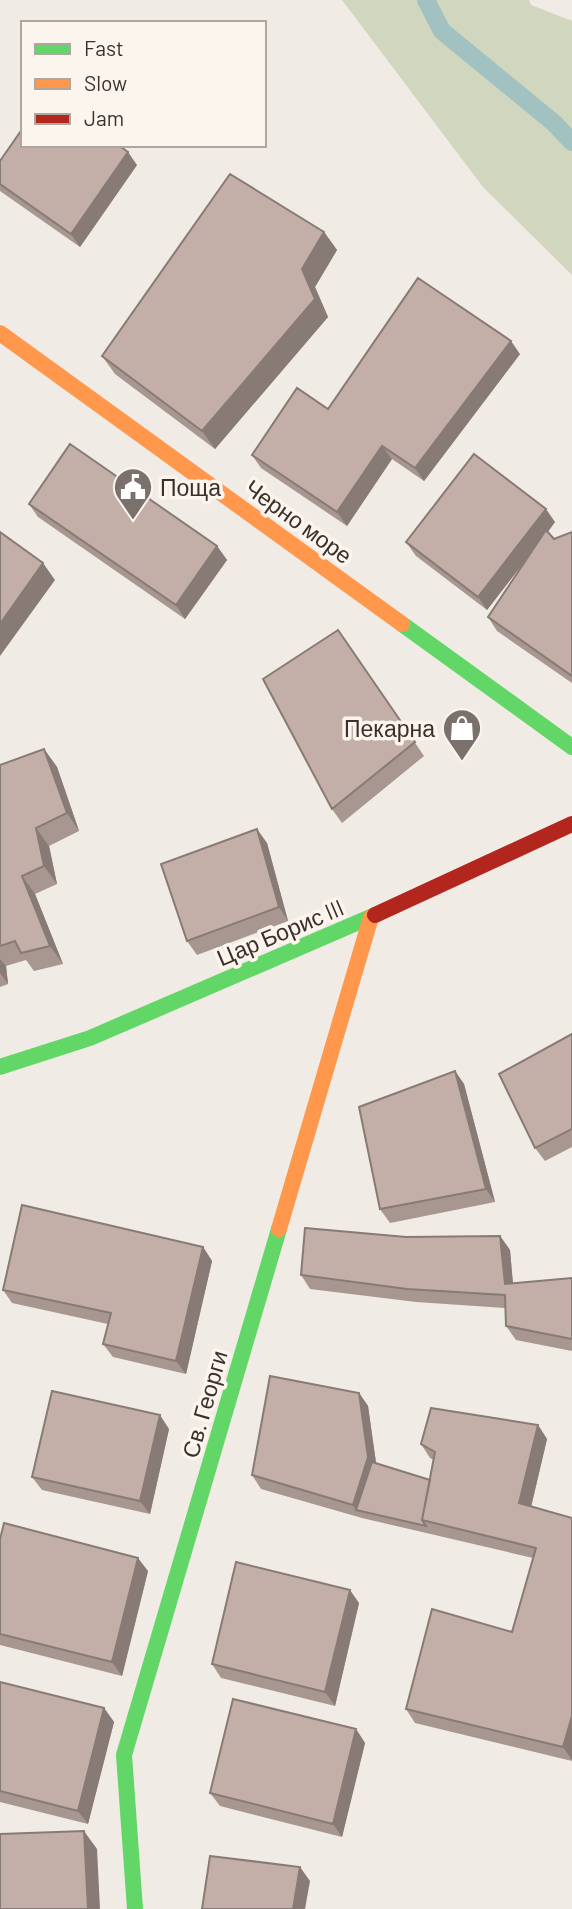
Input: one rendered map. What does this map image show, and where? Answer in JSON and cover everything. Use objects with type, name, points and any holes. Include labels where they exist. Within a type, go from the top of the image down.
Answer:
[{"type":"street","name":"Черно море","points":[[0,332],[572,747]]},
{"type":"street","name":"Цар Борис III","points":[[0,1067],[90,1038],[372,917],[572,824]]},
{"type":"street","name":"Св. Георги","points":[[135,1909],[124,1755],[372,917]]},
{"type":"green space","points":[[342,0],[529,0],[531,5],[572,21],[572,275],[483,187]]},
{"type":"building","points":[[21,131],[21,147],[121,147],[128,152],[71,234],[0,184],[0,161]]},
{"type":"building","points":[[230,174],[324,232],[302,269],[315,299],[202,431],[102,356]]},
{"type":"building","points":[[418,278],[511,341],[415,468],[382,446],[337,512],[252,455],[297,388],[328,409]]},
{"type":"building","points":[[70,444],[217,546],[176,605],[29,504]]},
{"type":"building","points":[[474,454],[546,509],[478,597],[406,542]]},
{"type":"building","points":[[546,530],[554,539],[572,532],[572,676],[488,617]]},
{"type":"building","points":[[0,532],[43,563],[0,624]]},
{"type":"building","points":[[338,630],[415,742],[332,809],[263,679]]},
{"type":"building","points":[[44,749],[67,813],[36,828],[44,866],[22,876],[50,946],[21,953],[15,941],[0,946],[0,765]]},
{"type":"building","points":[[257,829],[279,907],[187,941],[161,864]]},
{"type":"building","points":[[572,1034],[572,1129],[535,1148],[499,1074]]},
{"type":"building","points":[[455,1071],[486,1189],[380,1209],[359,1107]]},
{"type":"building","points":[[22,1205],[203,1247],[176,1361],[103,1344],[111,1313],[3,1290]]},
{"type":"building","points":[[305,1228],[406,1237],[500,1236],[505,1284],[572,1278],[572,1339],[506,1326],[505,1295],[407,1289],[301,1275]]},
{"type":"building","points":[[270,1376],[359,1393],[368,1457],[353,1505],[252,1475]]},
{"type":"building","points":[[52,1391],[160,1415],[140,1501],[32,1477]]},
{"type":"building","points":[[431,1408],[538,1425],[519,1503],[572,1518],[572,1716],[563,1747],[406,1709],[432,1609],[512,1632],[536,1548],[422,1520],[435,1452],[421,1444]]},
{"type":"building","points":[[372,1462],[430,1480],[422,1520],[426,1526],[356,1510]]},
{"type":"building","points":[[4,1523],[138,1558],[112,1662],[0,1634],[0,1539]]},
{"type":"building","points":[[236,1562],[350,1590],[325,1692],[212,1664]]},
{"type":"building","points":[[0,1682],[104,1708],[78,1811],[0,1791]]},
{"type":"building","points":[[233,1699],[356,1729],[333,1824],[210,1793]]},
{"type":"building","points":[[84,1831],[88,1909],[0,1909],[0,1834]]},
{"type":"building","points":[[210,1856],[300,1867],[293,1909],[202,1909]]},
{"type":"waterway","points":[[426,0],[442,31],[554,123],[572,142]]},
{"type":"traffic: fast","points":[[402,624],[572,747]]},
{"type":"traffic: fast","points":[[0,1067],[90,1038],[375,915]]},
{"type":"traffic: fast","points":[[135,1909],[124,1755],[279,1229]]},
{"type":"traffic: slow","points":[[0,333],[402,624]]},
{"type":"traffic: slow","points":[[279,1229],[371,917]]},
{"type":"traffic: jam","points":[[375,915],[572,824]]},
{"type":"place","name":"Поща","points":[[133,521]]},
{"type":"place","name":"Пекарна","points":[[462,762]]}]
